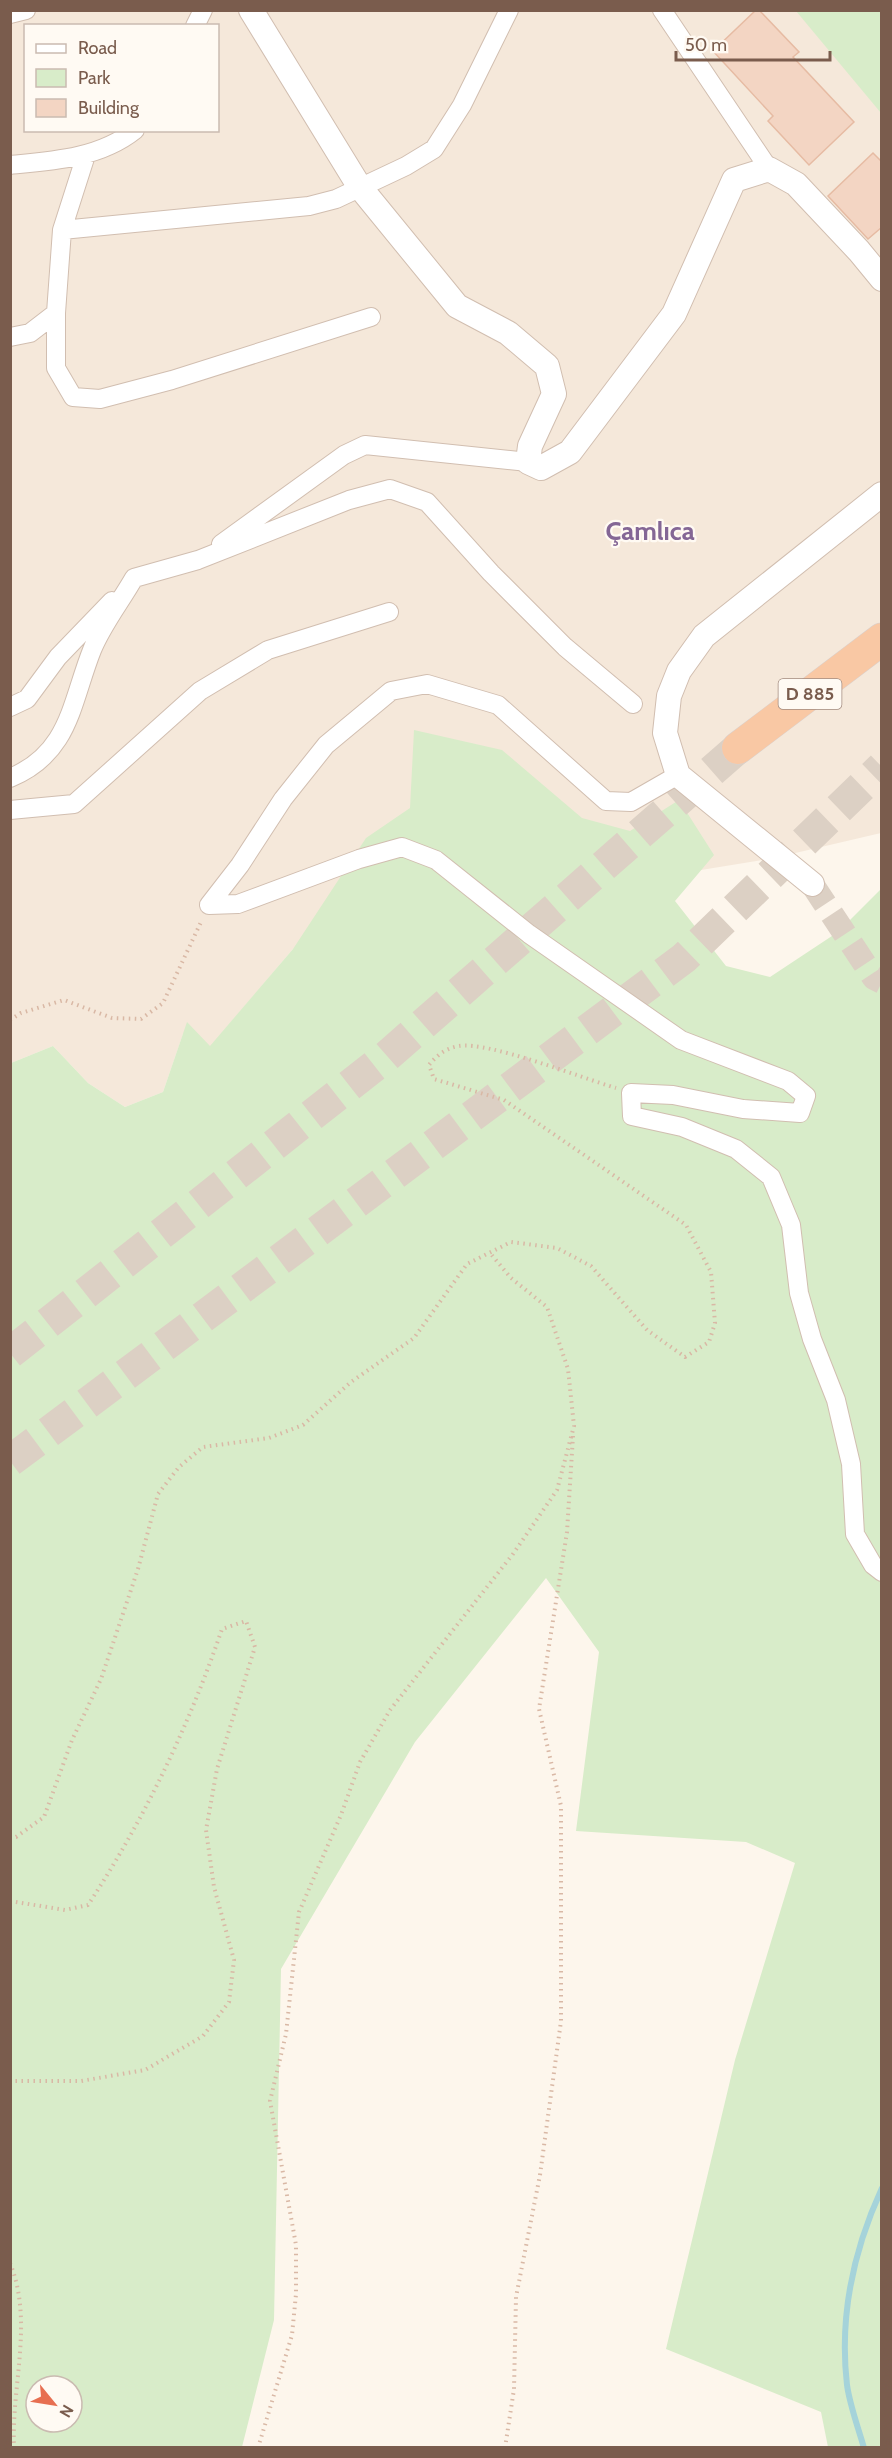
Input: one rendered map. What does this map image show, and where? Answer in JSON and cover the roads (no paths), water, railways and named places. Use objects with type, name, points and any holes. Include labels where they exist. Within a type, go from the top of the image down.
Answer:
[{"type":"highway","name":"D 885","points":[[738,748],[882,639]]},
{"type":"street","points":[[10,14],[26,10]]},
{"type":"street","points":[[196,24],[203,10]]},
{"type":"street","points":[[251,10],[359,186],[457,306],[508,333],[547,366],[554,394],[530,446],[528,462]]},
{"type":"street","points":[[62,230],[309,206],[336,199],[359,186],[406,166],[434,149],[462,105],[509,10]]},
{"type":"street","points":[[662,10],[769,169],[796,184],[882,279]]},
{"type":"street","points":[[10,165],[86,155],[123,140],[133,132]]},
{"type":"street","points":[[86,155],[62,230],[56,312],[56,368],[73,397],[100,399],[172,380],[371,317]]},
{"type":"street","points":[[198,560],[344,455],[364,445],[528,462],[541,468],[570,452],[674,314],[734,180],[769,169]]},
{"type":"street","points":[[10,337],[30,333],[56,312]]},
{"type":"street","points":[[10,707],[27,699],[58,657],[134,578],[198,560],[349,500],[390,489],[427,502],[491,573],[565,647],[633,704]]},
{"type":"street","points":[[812,884],[678,775],[665,733],[669,696],[685,663],[704,636],[882,494]]},
{"type":"street","points":[[10,778],[27,771],[57,744],[75,702],[92,648],[134,578]]},
{"type":"street","points":[[10,810],[74,804],[200,691],[229,673],[268,650],[388,612]]},
{"type":"street","points":[[678,775],[631,802],[606,801],[498,705],[428,684],[391,691],[326,744],[283,799],[240,865],[209,904],[238,904],[359,859],[402,848],[436,860],[530,934],[681,1040],[788,1081],[806,1096],[800,1113],[743,1110],[673,1095],[631,1093],[632,1116],[682,1127],[736,1149],[771,1177],[791,1225],[799,1293],[812,1339],[836,1400],[851,1464],[855,1534],[873,1565],[882,1572]]},
{"type":"waterway","points":[[864,2448],[847,2385],[845,2334],[856,2260],[882,2188]]},
{"type":"tunnel","points":[[10,1353],[387,1056],[738,748]]},
{"type":"tunnel","points":[[10,1461],[684,958],[882,767]]},
{"type":"tunnel","points":[[812,884],[874,978],[882,982]]},
{"type":"district","name":"Çamlıca","points":[[650,531]]}]
